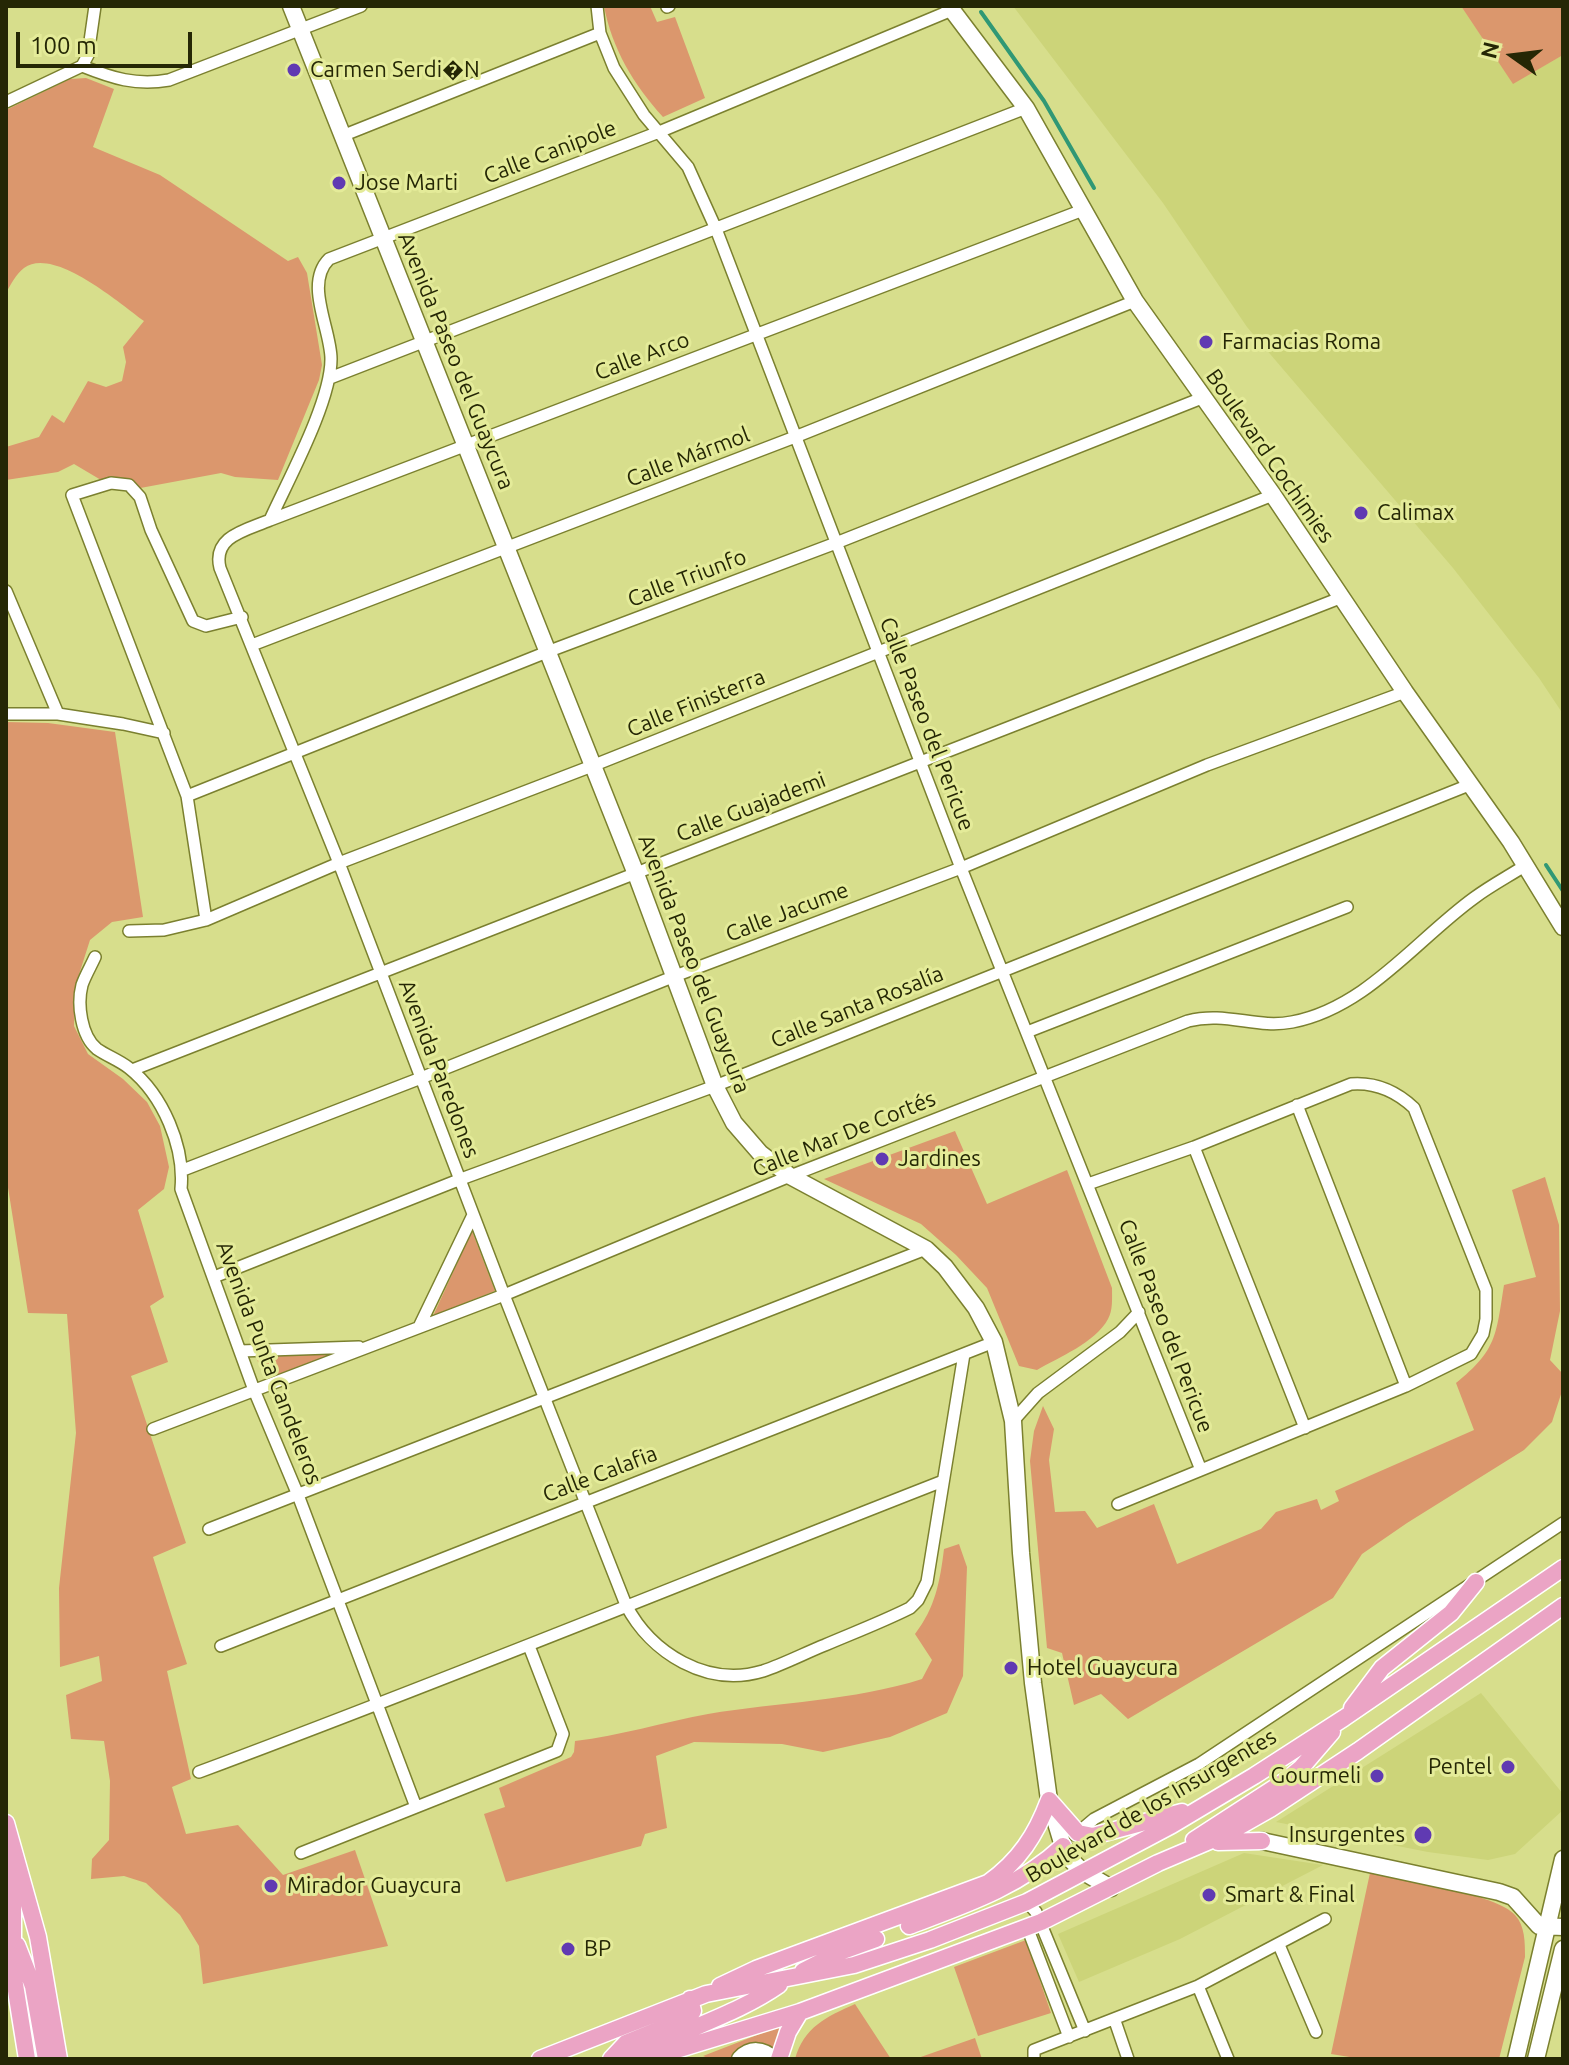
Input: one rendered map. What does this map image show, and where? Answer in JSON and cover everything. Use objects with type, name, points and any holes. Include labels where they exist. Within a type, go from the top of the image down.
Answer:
[{"type":"main road","name":"Boulevard de los Insurgentes","points":[[540,2059],[698,1996],[830,1971],[887,1955],[1027,1902],[1206,1805],[1344,1718],[1563,1568]]},
{"type":"main road","points":[[1158,1863],[1301,1768],[1382,1668],[1451,1613],[1476,1582]]},
{"type":"main road","name":"Boulevard de los Insurgentes","points":[[647,2059],[800,2012],[1034,1924],[1158,1863],[1226,1834],[1283,1801],[1563,1606]]},
{"type":"main road","points":[[611,2059],[626,2043],[688,2018],[698,1996],[756,1969],[988,1883],[1003,1873],[1030,1843],[1049,1800],[1078,1833],[1102,1836],[1206,1805]]},
{"type":"main road","points":[[6,1823],[12,1884],[13,1972],[27,2059]]},
{"type":"main road","points":[[6,1823],[35,1925],[59,2059]]},
{"type":"main road","points":[[1204,1844],[1262,1841]]},
{"type":"main road","points":[[630,2059],[650,2047],[750,2003],[840,1952],[1003,1889],[1036,1870],[1063,1846]]},
{"type":"main road","points":[[6,1917],[33,1986],[46,2059]]},
{"type":"main road","points":[[779,2059],[788,2032],[800,2012]]},
{"type":"street","points":[[6,102],[82,66],[88,55],[95,6]]},
{"type":"street","name":"Avenida Paseo del Guaycura","points":[[291,6],[636,874],[715,1086],[745,1138],[790,1176],[926,1249],[961,1286],[994,1342],[1013,1421],[1033,1683],[1049,1800],[1063,1846],[1071,1860],[1082,1871],[1111,1888]]},
{"type":"street","points":[[82,66],[115,79],[151,83],[169,80],[361,6]]},
{"type":"street","name":"Calle Paseo del Pericue","points":[[597,6],[600,33],[614,68],[630,95],[688,167],[716,229],[961,868],[1201,1470]]},
{"type":"street","name":"Boulevard Cochimies","points":[[951,8],[1026,108],[1135,301],[1273,495],[1340,598],[1526,865],[1563,927]]},
{"type":"street","name":"Calle Canipole","points":[[270,520],[330,378],[331,356],[318,289],[323,265],[337,255],[659,132],[951,8]]},
{"type":"street","points":[[342,136],[600,33]]},
{"type":"street","points":[[330,378],[1026,108]]},
{"type":"street","name":"Calle Arco","points":[[219,548],[229,538],[270,520],[1083,210]]},
{"type":"street","name":"Calle Mármol","points":[[252,645],[795,437],[1135,301]]},
{"type":"street","name":"Calle Triunfo","points":[[187,796],[547,652],[836,543],[1202,398]]},
{"type":"street","points":[[206,920],[187,796],[72,495],[111,483],[123,483],[135,489],[193,621],[206,626],[242,617]]},
{"type":"street","name":"Calle Finisterra","points":[[129,931],[164,930],[206,920],[339,863],[592,766],[1273,495]]},
{"type":"street","name":"Avenida Paredones","points":[[219,548],[220,568],[339,863],[504,1295],[635,1623],[651,1642],[696,1669],[724,1675],[761,1672],[900,1613],[918,1600],[927,1582],[943,1481]]},
{"type":"street","points":[[6,591],[58,714]]},
{"type":"street","name":"Calle Guajademi","points":[[132,1070],[1340,598]]},
{"type":"street","name":"Calle Jacume","points":[[183,1170],[675,976],[961,868],[1207,765],[1405,692]]},
{"type":"street","points":[[6,714],[58,714],[164,733]]},
{"type":"street","name":"Calle Santa Rosalía","points":[[214,1277],[461,1179],[715,1086],[1469,785]]},
{"type":"street","name":"Calle Mar De Cortés","points":[[153,1429],[504,1295],[790,1176],[1202,1017],[1221,1016],[1261,1023],[1291,1022],[1327,1011],[1364,989],[1474,897],[1526,865]]},
{"type":"street","points":[[1027,1032],[1347,907]]},
{"type":"street","name":"Avenida Punta Candeleros","points":[[95,957],[81,987],[81,1024],[94,1047],[132,1070],[168,1119],[183,1170],[181,1189],[254,1390],[298,1495],[416,1807]]},
{"type":"street","points":[[1088,1184],[1194,1147],[1351,1084],[1364,1083],[1386,1088],[1414,1108],[1486,1290],[1488,1304],[1483,1334],[1471,1354],[1406,1386],[1118,1504]]},
{"type":"street","points":[[1297,1105],[1406,1386]]},
{"type":"street","points":[[1194,1147],[1305,1428]]},
{"type":"street","points":[[419,1327],[473,1215]]},
{"type":"street","points":[[209,1529],[926,1249]]},
{"type":"street","points":[[1013,1421],[1038,1393],[1120,1332],[1139,1312]]},
{"type":"street","name":"Calle Calafia","points":[[221,1646],[994,1342]]},
{"type":"street","points":[[240,1351],[368,1346]]},
{"type":"street","points":[[199,1772],[379,1705],[943,1481],[964,1354]]},
{"type":"street","points":[[1063,1846],[1094,1819],[1199,1764],[1563,1523]]},
{"type":"street","points":[[301,1853],[557,1751],[563,1734],[529,1646]]},
{"type":"street","points":[[1262,1841],[1499,1892],[1513,1897],[1539,1926],[1555,1927]]},
{"type":"street","points":[[1516,2059],[1555,1927],[1563,1859]]},
{"type":"street","points":[[1027,1902],[1033,1906],[1034,1924],[1069,2037]]},
{"type":"street","points":[[1034,2059],[1034,2050],[1115,2021],[1198,1986],[1325,1919]]},
{"type":"street","points":[[1034,1924],[1068,1987],[1085,2031]]},
{"type":"street","points":[[1279,1945],[1316,2032]]},
{"type":"street","points":[[1536,2059],[1563,1949]]},
{"type":"street","points":[[1198,1986],[1228,2059]]},
{"type":"street","points":[[1053,1993],[1068,1987]]},
{"type":"street","points":[[1115,2021],[1128,2059]]},
{"type":"street","points":[[740,2059],[756,2050],[773,2059]]},
{"type":"shaded area","points":[[604,6],[650,6],[657,22],[675,17],[705,98],[663,117],[626,66]]},
{"type":"shaded area","points":[[1013,6],[1461,6],[1513,83],[1563,55],[1563,714],[1539,678],[1453,568],[1247,327],[1163,203]]},
{"type":"shaded area","points":[[1461,6],[1563,6],[1563,55],[1513,84]]},
{"type":"shaded area","points":[[86,78],[114,89],[93,147],[160,175],[288,261],[298,257],[307,273],[322,365],[319,380],[278,480],[221,473],[135,489],[101,480],[74,464],[58,472],[6,480],[6,447],[39,437],[52,415],[64,423],[88,381],[106,387],[122,381],[126,362],[123,347],[144,321],[86,280],[52,265],[37,263],[24,268],[6,293],[6,110],[70,79]]},
{"type":"shaded area","points":[[6,722],[48,723],[115,732],[143,917],[112,922],[90,940],[75,987],[74,1026],[88,1054],[123,1079],[147,1102],[160,1126],[169,1167],[164,1189],[138,1210],[164,1297],[150,1306],[168,1362],[131,1376],[186,1543],[153,1557],[187,1664],[167,1671],[191,1779],[172,1787],[186,1834],[238,1825],[283,1875],[355,1850],[388,1946],[203,1984],[199,1946],[180,1915],[146,1883],[124,1876],[91,1879],[92,1859],[109,1840],[110,1781],[104,1741],[71,1739],[66,1695],[102,1681],[99,1656],[60,1667],[59,1588],[76,1433],[67,1314],[28,1313],[6,1175]]},
{"type":"shaded area","points":[[955,1131],[987,1204],[1067,1170],[1112,1288],[1111,1312],[1102,1328],[1076,1349],[1037,1370],[1019,1366],[987,1288],[956,1255],[921,1224],[824,1179]]},
{"type":"shaded area","points":[[1545,1177],[1559,1225],[1560,1311],[1550,1360],[1563,1374],[1563,1388],[1552,1422],[1524,1450],[1362,1554],[1333,1598],[1128,1719],[1101,1694],[1074,1705],[1062,1653],[1047,1648],[1030,1461],[1034,1431],[1043,1406],[1054,1429],[1049,1460],[1055,1512],[1085,1511],[1097,1528],[1154,1504],[1177,1564],[1261,1529],[1276,1512],[1317,1499],[1321,1510],[1339,1501],[1335,1491],[1474,1430],[1456,1383],[1487,1351],[1496,1329],[1504,1285],[1536,1277],[1512,1190]]},
{"type":"shaded area","points":[[472,1231],[495,1291],[433,1316]]},
{"type":"shaded area","points":[[340,1351],[266,1380],[255,1355]]},
{"type":"shaded area","points":[[959,1544],[967,1567],[963,1676],[947,1713],[890,1737],[823,1752],[782,1744],[694,1742],[656,1756],[667,1828],[645,1834],[641,1846],[506,1882],[484,1814],[505,1807],[499,1788],[571,1757],[575,1741],[708,1714],[869,1692],[922,1679],[932,1660],[915,1634],[936,1594],[944,1549]]},
{"type":"shaded area","points":[[1481,1693],[1563,1794],[1563,1810],[1515,1854],[1488,1860],[1428,1852],[1276,1822]]},
{"type":"shaded area","points":[[1244,1853],[1323,1865],[1180,1939],[1079,1982],[1058,1934]]},
{"type":"shaded area","points":[[1370,1873],[1470,1894],[1505,1907],[1518,1919],[1524,1934],[1525,1957],[1499,2059],[1362,2059],[1331,2054]]},
{"type":"shaded area","points":[[1026,1940],[1051,2013],[978,2036],[954,1967]]},
{"type":"shaded area","points":[[855,2004],[891,2059],[795,2059],[810,2031]]},
{"type":"shaded area","points":[[788,2023],[773,2049],[728,2059],[703,2056]]},
{"type":"shaded area","points":[[975,2038],[982,2059],[915,2059]]},
{"type":"waterway","points":[[981,12],[1044,101],[1094,188]]},
{"type":"waterway","points":[[1546,865],[1563,891]]},
{"type":"place","name":"Carmen Serdi�N","points":[[294,70]]},
{"type":"place","name":"Jose Marti","points":[[339,183]]},
{"type":"place","name":"Farmacias Roma","points":[[1206,342]]},
{"type":"place","name":"Calimax","points":[[1361,513]]},
{"type":"place","name":"Jardines","points":[[882,1159]]},
{"type":"place","name":"Hotel Guaycura","points":[[1011,1668]]},
{"type":"place","name":"Pentel","points":[[1508,1767]]},
{"type":"place","name":"Gourmeli","points":[[1377,1776]]},
{"type":"place","name":"Insurgentes","points":[[1423,1835]]},
{"type":"place","name":"Mirador Guaycura","points":[[271,1886]]},
{"type":"place","name":"Smart & Final","points":[[1209,1895]]},
{"type":"place","name":"BP","points":[[568,1949]]}]
